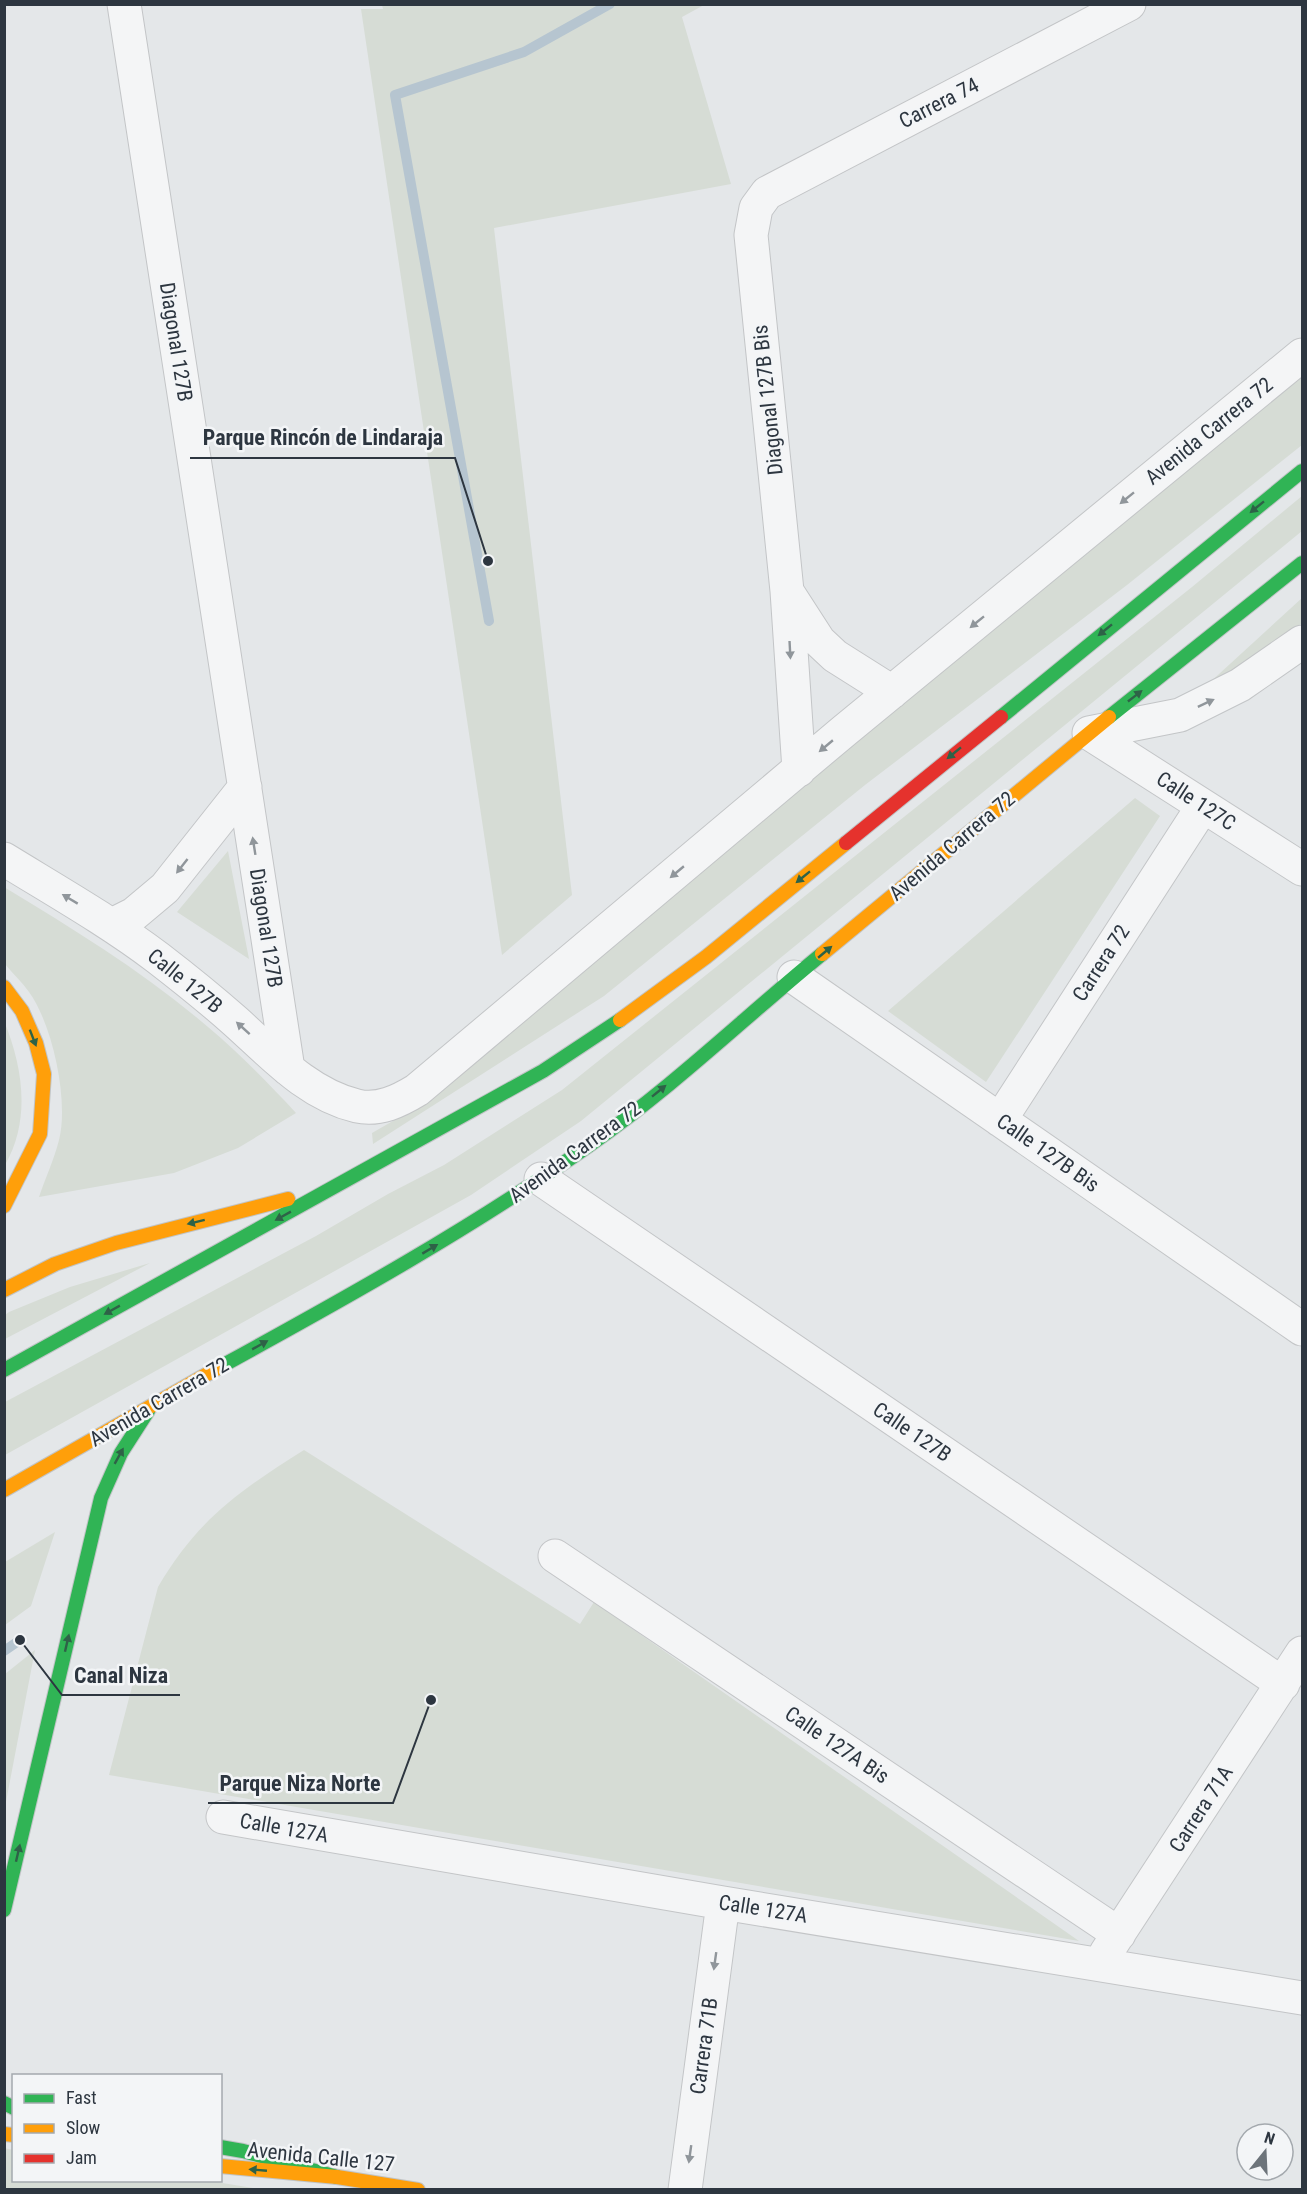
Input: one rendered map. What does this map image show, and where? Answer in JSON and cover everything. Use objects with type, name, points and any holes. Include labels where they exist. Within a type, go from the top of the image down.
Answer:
[{"type":"main road","points":[[4,1370],[543,1071],[625,1016],[706,957],[1302,471]]},
{"type":"main road","name":"Avenida Carrera 72","points":[[4,1490],[387,1275],[541,1179],[713,1048],[1089,733],[1302,563]]},
{"type":"main road","points":[[4,987],[22,1011],[36,1043],[44,1074],[40,1134],[4,1206]]},
{"type":"main road","points":[[4,1290],[55,1264],[116,1242],[334,1187]]},
{"type":"main road","points":[[4,1910],[100,1498],[114,1463],[130,1436],[154,1404]]},
{"type":"main road","points":[[222,2147],[337,2176]]},
{"type":"main road","name":"Avenida Calle 127","points":[[222,2166],[337,2176],[418,2190]]},
{"type":"street","name":"Diagonal 127B","points":[[124,4],[288,1070]]},
{"type":"street","name":"Carrera 74","points":[[756,208],[767,193],[1129,4]]},
{"type":"street","name":"Diagonal 127B Bis","points":[[756,208],[751,235],[787,591],[799,770]]},
{"type":"street","name":"Avenida Carrera 72","points":[[359,1107],[380,1107],[398,1102],[417,1090],[892,692],[1302,355]]},
{"type":"street","points":[[787,591],[819,641],[835,656],[892,692]]},
{"type":"street","name":"Avenida Carrera 72","points":[[1089,733],[1180,715],[1240,685],[1302,642]]},
{"type":"street","name":"Calle 127C","points":[[1089,733],[1302,869]]},
{"type":"street","points":[[112,925],[134,914],[165,888],[245,787]]},
{"type":"street","name":"Carrera 72","points":[[1000,1120],[1203,806]]},
{"type":"street","name":"Calle 127B","points":[[4,859],[112,925],[191,984],[288,1070],[323,1093],[359,1107]]},
{"type":"street","name":"Calle 127B Bis","points":[[794,978],[1302,1329]]},
{"type":"street","name":"Calle 127B","points":[[541,1179],[1283,1684]]},
{"type":"street","name":"Calle 127A Bis","points":[[555,1556],[1119,1934]]},
{"type":"street","name":"Carrera 71A","points":[[1099,1965],[1302,1653]]},
{"type":"street","name":"Calle 127A","points":[[224,1817],[723,1903],[1302,1998]]},
{"type":"street","name":"Carrera 71B","points":[[685,2190],[723,1903]]},
{"type":"shaded area","points":[[382,5],[704,5],[682,17],[731,184],[494,228],[572,895],[502,955],[361,9],[383,9]]},
{"type":"shaded area","points":[[1302,376],[1302,445],[1127,585],[865,785],[604,996],[373,1144],[372,1133],[412,1110],[627,927]]},
{"type":"shaded area","points":[[1302,496],[1302,531],[581,1121],[471,1195],[5,1455],[5,1402],[444,1165],[562,1090],[1192,587]]},
{"type":"shaded area","points":[[1302,598],[1302,623],[1245,665],[1207,685]]},
{"type":"shaded area","points":[[1135,798],[1160,816],[986,1082],[888,1011]]},
{"type":"shaded area","points":[[228,851],[249,959],[177,912]]},
{"type":"shaded area","points":[[4,887],[57,919],[160,988],[220,1037],[296,1113],[238,1148],[174,1173],[39,1197],[55,1155],[62,1124],[60,1085],[52,1043],[38,1006],[5,964]]},
{"type":"shaded area","points":[[4,1021],[16,1057],[21,1093],[18,1130],[5,1165]]},
{"type":"shaded area","points":[[150,1263],[5,1339],[5,1315],[9,1312],[70,1287]]},
{"type":"shaded area","points":[[304,1450],[580,1624],[594,1602],[1079,1941],[109,1775],[158,1587],[189,1543],[222,1508],[259,1479]]},
{"type":"shaded area","points":[[55,1532],[31,1606],[5,1625],[5,1562]]},
{"type":"shaded area","points":[[35,1650],[5,1807],[5,1674]]},
{"type":"shaded area","points":[[4,2148],[12,2150],[12,2182],[216,2182],[259,2189],[5,2189]]},
{"type":"waterway","points":[[489,621],[395,95],[524,52],[610,4]]},
{"type":"waterway","points":[[4,1651],[20,1640]]},
{"type":"traffic: fast","points":[[1001,717],[1302,471]]},
{"type":"traffic: fast","points":[[1109,717],[1302,563]]},
{"type":"traffic: fast","points":[[218,1368],[408,1261],[546,1175],[651,1099],[822,954]]},
{"type":"traffic: fast","points":[[4,1370],[543,1071],[620,1020]]},
{"type":"traffic: fast","points":[[4,1910],[101,1498],[121,1453],[148,1411]]},
{"type":"traffic: fast","points":[[4,2103],[12,2107]]},
{"type":"traffic: fast","points":[[222,2147],[337,2177]]},
{"type":"traffic: slow","points":[[822,954],[1109,717]]},
{"type":"traffic: slow","points":[[620,1020],[706,957],[846,843]]},
{"type":"traffic: slow","points":[[4,987],[22,1011],[36,1043],[44,1074],[40,1134],[4,1206]]},
{"type":"traffic: slow","points":[[4,1290],[55,1264],[116,1243],[288,1199]]},
{"type":"traffic: slow","points":[[4,1490],[218,1368]]},
{"type":"traffic: slow","points":[[4,2134],[12,2135]]},
{"type":"traffic: slow","points":[[222,2166],[337,2177],[418,2190]]},
{"type":"traffic: jam","points":[[846,843],[1001,717]]},
{"type":"place","name":"Parque Rincón de Lindaraja","points":[[488,561]]},
{"type":"place","name":"Canal Niza","points":[[20,1640]]},
{"type":"place","name":"Parque Niza Norte","points":[[431,1700]]}]
